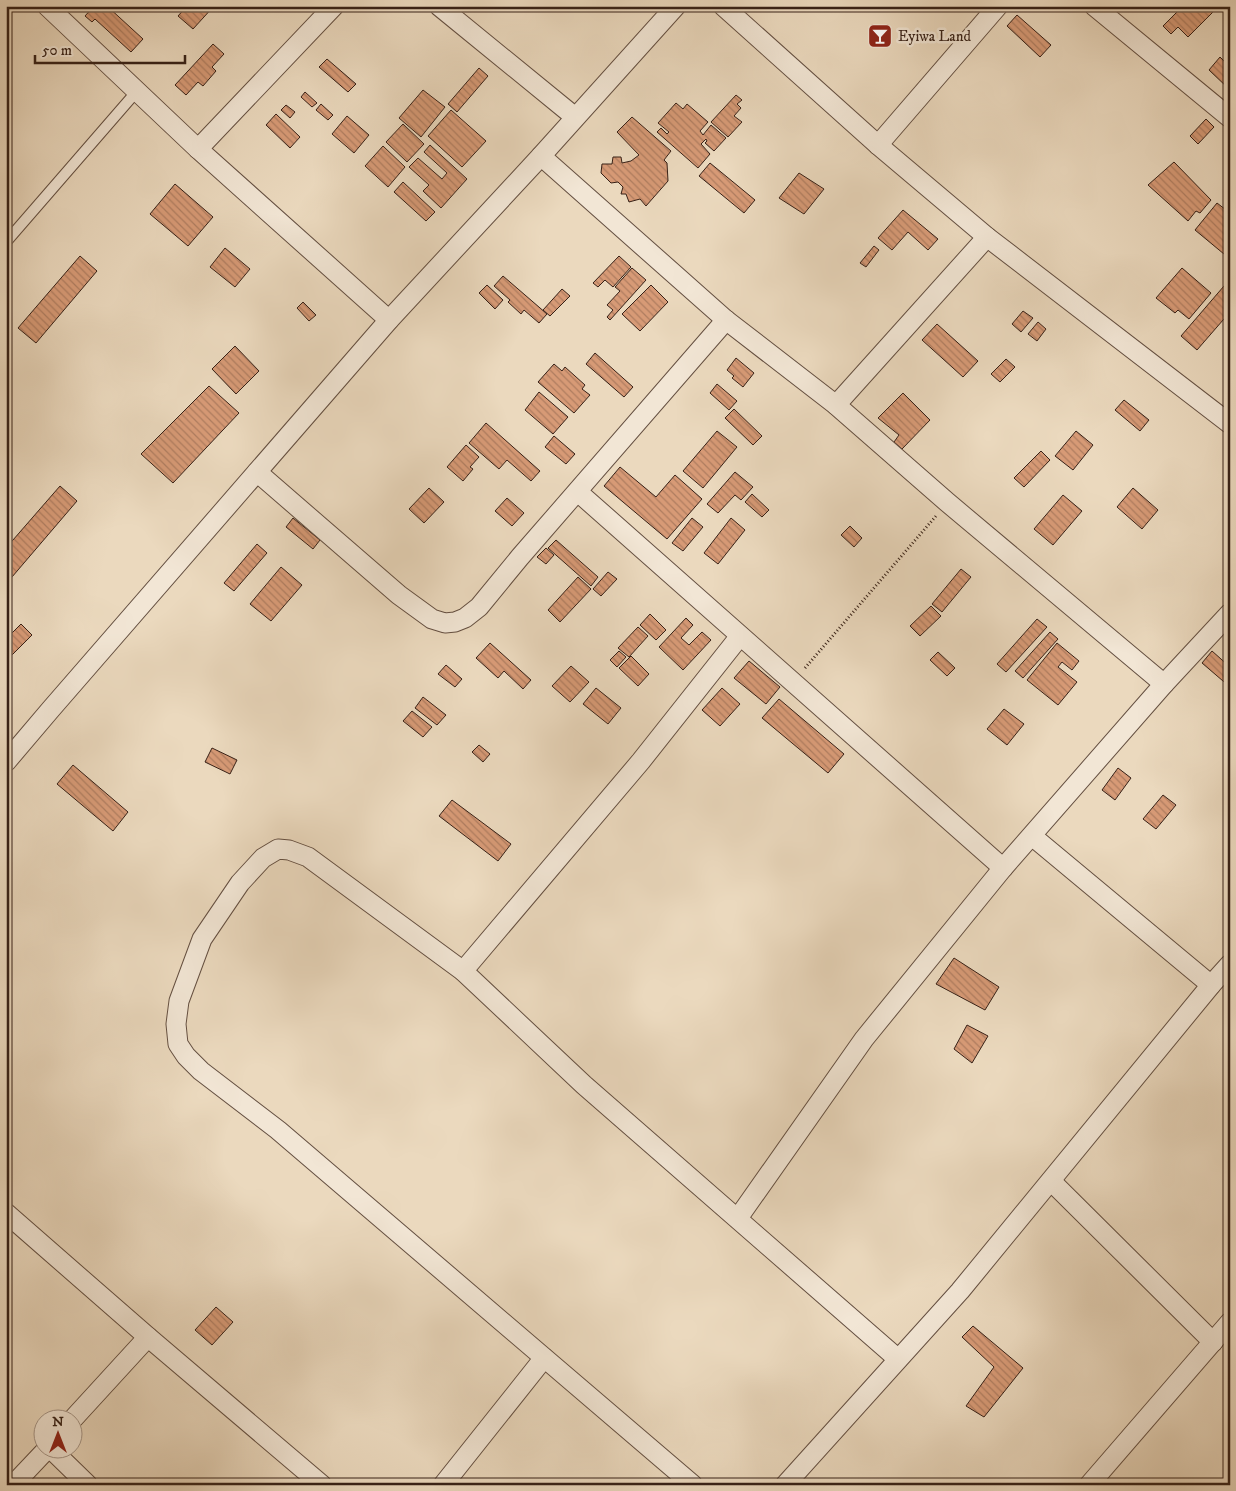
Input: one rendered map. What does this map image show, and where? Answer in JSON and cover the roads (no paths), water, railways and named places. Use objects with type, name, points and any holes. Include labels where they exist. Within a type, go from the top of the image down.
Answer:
[{"type":"street","points":[[47,6],[198,149],[388,320]]},
{"type":"street","points":[[198,149],[334,6]]},
{"type":"street","points":[[439,6],[575,117]]},
{"type":"street","points":[[6,762],[388,320],[541,156],[676,6]]},
{"type":"street","points":[[723,6],[878,145],[987,237],[1230,424]]},
{"type":"street","points":[[878,145],[998,6]]},
{"type":"street","points":[[1094,6],[1230,118]]},
{"type":"street","points":[[541,156],[726,320],[836,405],[947,502],[1164,684]]},
{"type":"street","points":[[836,405],[987,237]]},
{"type":"street","points":[[258,472],[399,595],[432,619],[455,622],[465,618],[479,607],[520,557],[726,320]]},
{"type":"street","points":[[578,492],[1003,868]]},
{"type":"street","points":[[738,1218],[864,1039],[1003,868],[1164,684],[1230,614]]},
{"type":"street","points":[[463,971],[640,762],[740,636]]},
{"type":"street","points":[[1032,836],[1211,985]]},
{"type":"street","points":[[693,1485],[278,1130],[201,1071],[186,1056],[178,1044],[176,1024],[179,1001],[202,939],[240,883],[263,858],[278,849],[289,850],[308,857],[463,971],[584,1086],[898,1359]]},
{"type":"street","points":[[785,1485],[960,1292],[1230,964]]},
{"type":"street","points":[[1051,1181],[1213,1342]]},
{"type":"street","points":[[6,1213],[322,1485]]},
{"type":"street","points":[[1089,1485],[1230,1322]]},
{"type":"street","points":[[82,1409],[148,1337]]},
{"type":"street","points":[[443,1485],[544,1358]]},
{"type":"street","points":[[13,1485],[39,1458]]},
{"type":"street","points":[[60,1458],[88,1485]]},
{"type":"lane","points":[[6,242],[137,91]]},
{"type":"place","name":"Eyiwa Land","points":[[880,36]]}]
